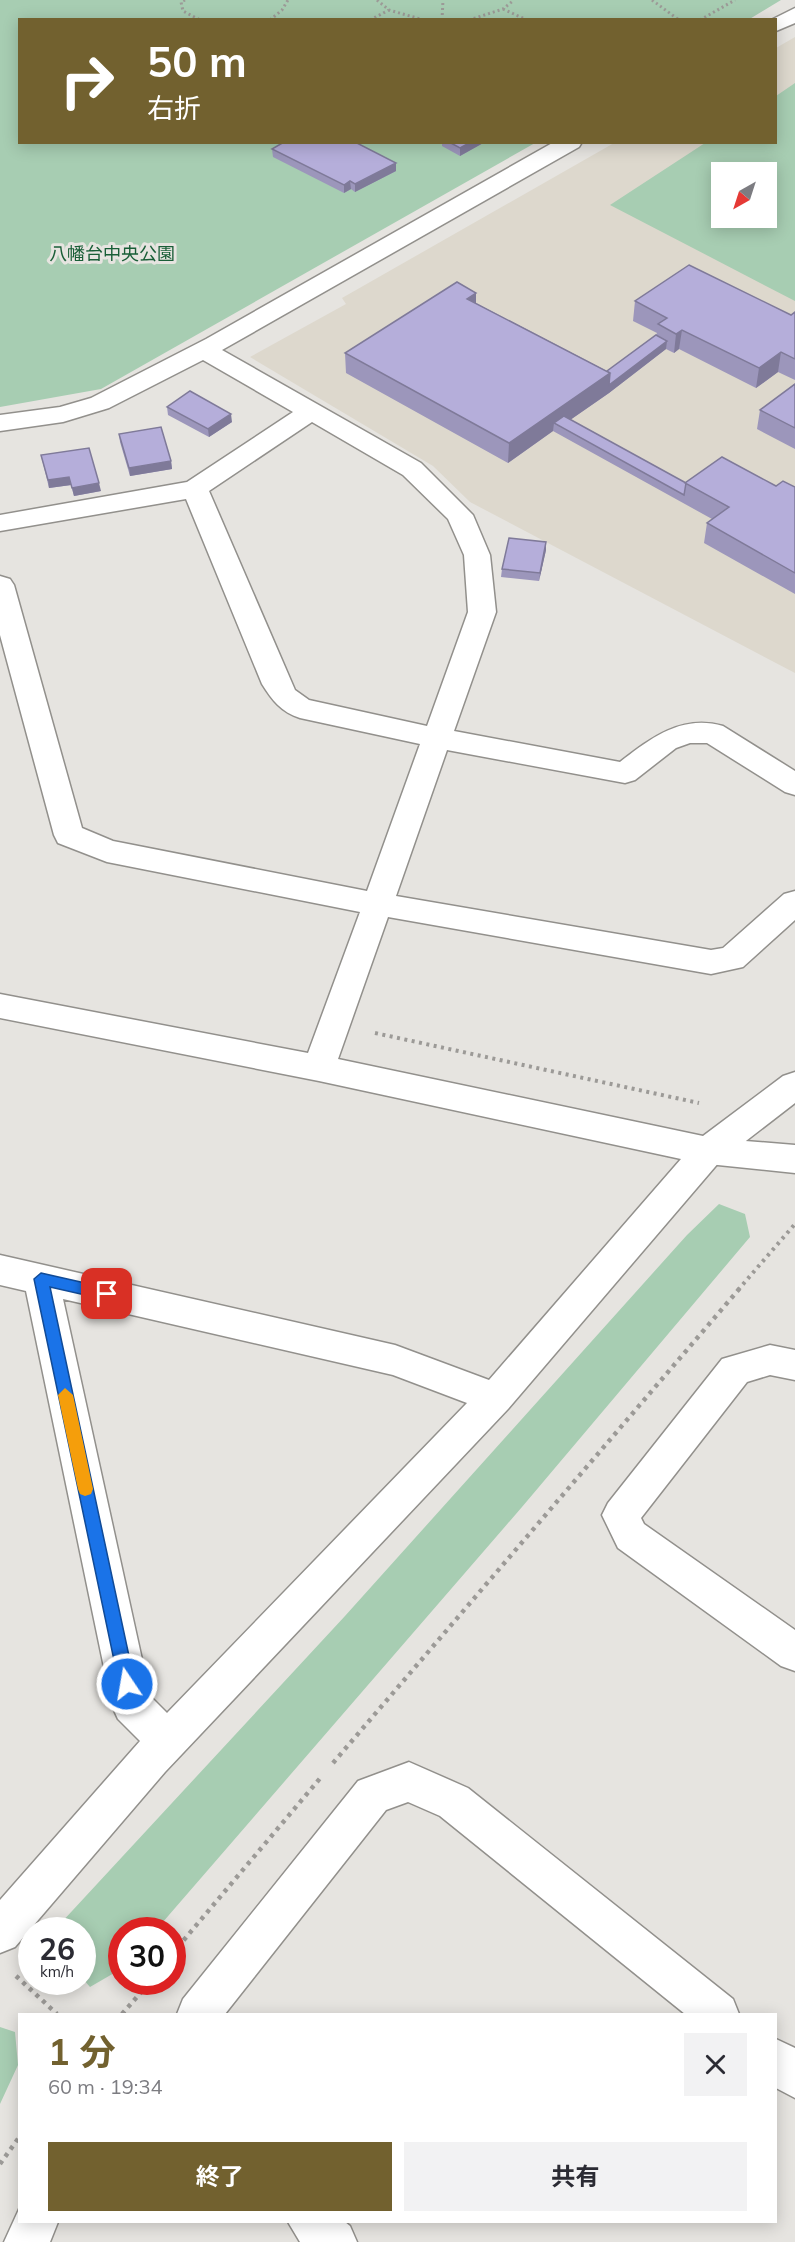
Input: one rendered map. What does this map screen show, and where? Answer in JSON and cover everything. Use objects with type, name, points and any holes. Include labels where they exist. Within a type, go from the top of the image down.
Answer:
[{"type":"street","points":[[777,24],[795,14]]},
{"type":"street","points":[[0,423],[63,414],[100,403],[204,350],[567,144]]},
{"type":"street","points":[[204,350],[412,469],[460,515],[477,555],[482,612],[319,1068]]},
{"type":"street","points":[[0,523],[195,489],[311,411]]},
{"type":"street","points":[[195,489],[276,684],[285,697],[300,708],[438,738],[626,773],[666,741],[688,733],[713,733],[795,785]]},
{"type":"street","points":[[0,585],[69,835],[106,851],[378,904],[711,962],[732,959],[795,902]]},
{"type":"street","points":[[0,1006],[319,1068],[708,1151],[795,1160]]},
{"type":"street","points":[[4,1950],[168,1740],[495,1398],[708,1151],[795,1085]]},
{"type":"street","points":[[0,1270],[395,1360],[495,1398]]},
{"type":"street","points":[[41,1279],[132,1706],[168,1740]]},
{"type":"street","points":[[795,1365],[770,1360],[735,1370],[621,1515],[631,1536],[795,1653]]},
{"type":"street","points":[[199,2013],[372,1795],[409,1782],[454,1802],[717,2013]]},
{"type":"street","points":[[777,2062],[795,2076]]},
{"type":"street","points":[[27,2242],[36,2223]]},
{"type":"street","points":[[312,2223],[334,2242]]},
{"type":"path","points":[[185,0],[180,2],[183,11],[196,18]]},
{"type":"path","points":[[272,18],[282,10],[288,0]]},
{"type":"path","points":[[377,0],[389,10],[417,18]]},
{"type":"path","points":[[442,18],[443,0]]},
{"type":"path","points":[[475,18],[503,9],[514,0]]},
{"type":"path","points":[[651,0],[676,18]]},
{"type":"path","points":[[704,18],[735,0]]},
{"type":"path","points":[[503,9],[523,18]]},
{"type":"path","points":[[374,18],[389,10]]},
{"type":"path","points":[[374,1033],[699,1103]]},
{"type":"path","points":[[186,1938],[795,1224]]},
{"type":"path","points":[[4,1950],[56,2013]]},
{"type":"path","points":[[123,2013],[139,1995]]},
{"type":"path","points":[[0,2164],[18,2139]]},
{"type":"shaded area","points":[[795,37],[795,673],[470,502],[433,466],[250,357],[346,304],[342,298],[612,144],[777,144],[777,47]]},
{"type":"green space","name":"八幡台中央公園","points":[[0,0],[781,0],[751,18],[18,18],[18,144],[533,144],[101,389],[0,407]]},
{"type":"green space","points":[[795,83],[795,301],[610,205],[703,144],[777,144],[777,95]]},
{"type":"green space","points":[[719,1204],[745,1214],[750,1237],[522,1507],[167,1917],[108,1917],[108,1977],[96,1984],[96,1917],[66,1917],[345,1616],[687,1235]]},
{"type":"green space","points":[[0,2027],[15,2032],[18,2065],[0,2104]]},
{"type":"building","points":[[281,144],[359,144],[396,163],[355,184],[350,181],[344,185],[272,149]]},
{"type":"building","points":[[453,144],[467,144],[460,148]]},
{"type":"building","points":[[689,265],[791,315],[795,312],[795,359],[781,352],[759,368],[682,330],[676,334],[658,324],[667,318],[635,301]]},
{"type":"building","points":[[457,282],[476,293],[467,299],[610,373],[509,443],[345,353]]},
{"type":"building","points":[[656,335],[667,341],[609,385],[610,373],[607,371]]},
{"type":"building","points":[[795,384],[795,428],[760,410]]},
{"type":"building","points":[[190,391],[231,414],[208,429],[167,407]]},
{"type":"building","points":[[564,416],[686,483],[684,495],[554,423]]},
{"type":"building","points":[[161,427],[171,461],[129,468],[119,434]]},
{"type":"building","points":[[89,448],[99,483],[72,488],[69,477],[48,480],[41,455]]},
{"type":"building","points":[[722,457],[776,486],[783,481],[795,487],[795,573],[707,523],[729,507],[685,483]]},
{"type":"building","points":[[509,538],[546,542],[540,573],[502,569]]},
{"type":"slow traffic","points":[[65,1395],[85,1489]]},
{"type":"route","points":[[107,1294],[41,1279],[127,1684]]}]
